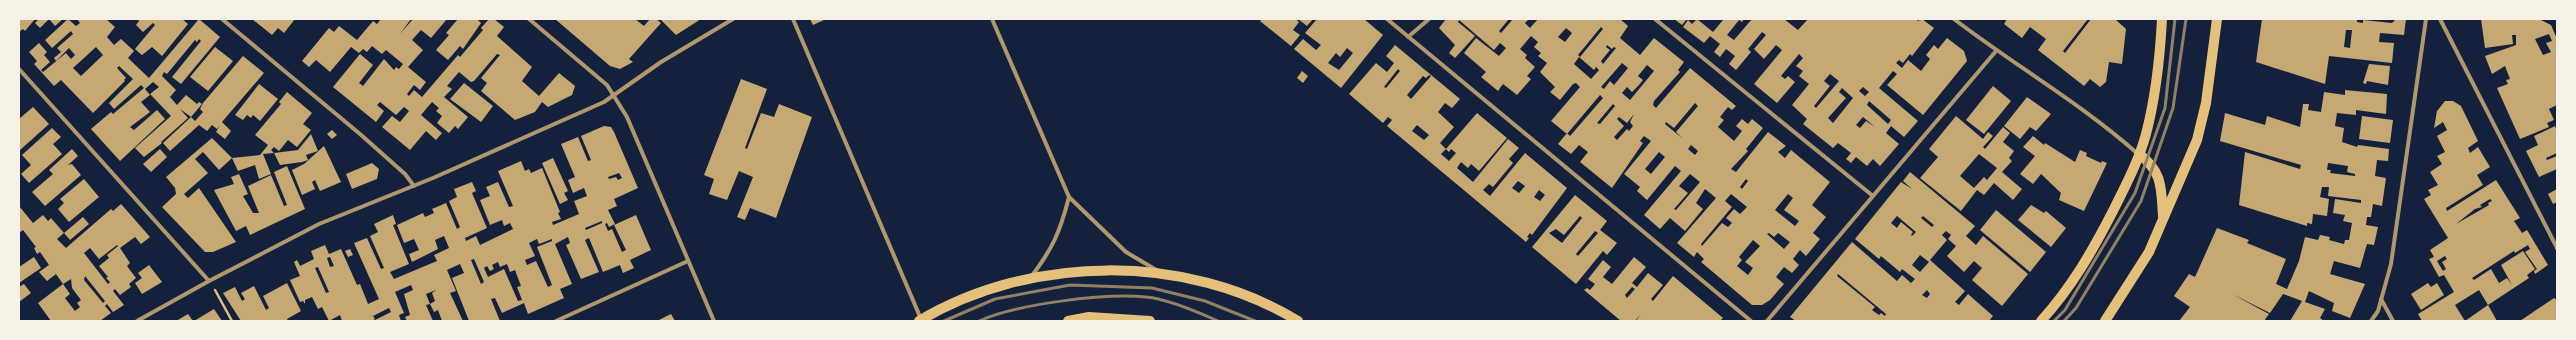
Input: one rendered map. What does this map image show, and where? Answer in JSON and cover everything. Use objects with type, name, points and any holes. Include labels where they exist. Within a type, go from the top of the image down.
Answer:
[{"type":"main road","points":[[2041,321],[2061,300],[2089,259],[2129,180],[2146,134],[2156,83],[2162,19]]},
{"type":"main road","points":[[2105,321],[2148,252],[2197,140],[2206,103],[2217,19]]},
{"type":"main road","points":[[2139,154],[2156,171],[2160,180],[2163,218]]},
{"type":"main road","points":[[920,321],[950,305],[1019,280],[1067,273],[1126,271],[1168,275],[1234,289],[1277,308],[1298,321]]},
{"type":"main road","points":[[1068,321],[1089,317],[1150,321]]},
{"type":"street","points":[[222,19],[360,134],[405,174],[414,186]]},
{"type":"street","points":[[529,19],[608,85],[627,117],[714,321]]},
{"type":"street","points":[[137,321],[209,281],[320,224],[414,186],[604,102],[661,62],[733,19]]},
{"type":"street","points":[[793,19],[920,321]]},
{"type":"street","points":[[992,19],[1068,197],[1126,252],[1168,275]]},
{"type":"street","points":[[1387,19],[1751,321]]},
{"type":"street","points":[[1408,37],[1429,19]]},
{"type":"street","points":[[1655,19],[1872,196]]},
{"type":"street","points":[[1954,19],[1996,51],[2118,136],[2139,154]]},
{"type":"street","points":[[2371,321],[2378,311],[2391,264],[2426,19]]},
{"type":"street","points":[[2440,19],[2557,248]]},
{"type":"street","points":[[1767,321],[1996,51]]},
{"type":"street","points":[[19,69],[209,281]]},
{"type":"street","points":[[1029,278],[1050,251],[1062,225],[1068,197]]},
{"type":"street","points":[[556,321],[688,261]]},
{"type":"street","points":[[2381,299],[2393,321]]},
{"type":"path","points":[[209,281],[232,321]]},
{"type":"building","points":[[19,19],[35,19],[25,31],[23,29],[19,32]]},
{"type":"building","points":[[39,19],[49,19],[40,28],[35,23]]},
{"type":"building","points":[[49,19],[63,19],[55,26]]},
{"type":"building","points":[[68,19],[76,26],[80,23],[77,19],[106,19],[115,27],[107,37],[114,45],[121,39],[134,51],[128,58],[149,78],[199,19],[220,37],[181,84],[172,77],[201,41],[199,39],[197,42],[195,40],[167,74],[164,72],[162,76],[176,90],[170,97],[177,105],[186,95],[197,104],[199,102],[202,104],[191,117],[180,109],[188,118],[161,142],[162,143],[144,157],[135,148],[171,116],[150,94],[159,87],[153,82],[145,89],[150,95],[141,102],[150,112],[130,127],[134,130],[157,110],[165,119],[120,161],[91,129],[111,112],[113,114],[144,88],[141,85],[114,109],[109,103],[133,79],[119,66],[117,68],[126,78],[124,80],[125,81],[93,113],[61,80],[54,86],[34,64],[37,61],[29,52],[39,43],[47,52],[44,55],[50,62],[41,70],[43,72],[66,53],[71,59],[75,55],[69,48],[56,61],[54,58],[61,52],[57,48],[73,34],[71,31],[52,48],[45,40]],"holes":[[[96,47],[103,55],[81,76],[73,68]]]},
{"type":"building","points":[[138,19],[182,19],[188,24],[162,56],[152,47],[142,55],[135,49],[155,25],[153,23],[143,32],[136,25],[139,21]]},
{"type":"building","points":[[252,19],[295,19],[284,33],[278,28],[272,35]]},
{"type":"building","points":[[381,19],[411,19],[400,34],[413,19],[447,19],[431,38],[421,30],[412,40],[423,50],[408,67],[426,82],[420,90],[414,85],[407,94],[409,96],[414,90],[422,97],[458,55],[460,57],[483,30],[481,28],[489,19],[494,19],[504,27],[497,36],[532,67],[522,81],[539,96],[559,73],[575,86],[572,95],[548,107],[542,102],[535,112],[515,120],[481,91],[487,83],[481,78],[500,55],[497,54],[474,81],[471,82],[459,72],[447,86],[452,89],[444,97],[468,117],[458,129],[455,126],[449,133],[437,123],[442,116],[436,111],[439,108],[432,102],[421,115],[442,133],[436,140],[426,131],[410,150],[382,127],[392,116],[400,122],[409,111],[404,107],[396,115],[380,102],[377,105],[384,111],[376,122],[333,87],[360,54],[373,65],[359,83],[363,86],[384,59],[394,70],[396,67],[399,69],[403,64],[386,50],[382,54],[372,46],[367,52],[363,49],[359,53],[351,47],[330,72],[316,60],[309,67],[302,61],[329,28],[334,32],[339,26],[357,40],[373,21],[377,24]]},
{"type":"building","points":[[458,19],[477,19],[481,23],[463,49],[460,46],[448,60],[436,50],[449,35],[446,33]]},
{"type":"building","points":[[555,19],[635,19],[644,26],[650,19],[656,19],[661,23],[629,59],[633,62],[620,69],[610,66]]},
{"type":"building","points":[[660,19],[701,19],[676,35]]},
{"type":"building","points":[[810,19],[826,19],[813,25]]},
{"type":"building","points":[[1262,19],[1295,19],[1299,22],[1293,30],[1300,35],[1291,46],[1260,21]]},
{"type":"building","points":[[1298,19],[1313,19],[1307,26]]},
{"type":"building","points":[[1317,19],[1364,19],[1383,35],[1341,88],[1294,49],[1303,39],[1316,50],[1321,45],[1305,33]],"holes":[[[1347,48],[1353,53],[1339,70],[1328,63],[1336,53],[1340,57]]]},
{"type":"building","points":[[1446,19],[1509,19],[1499,31],[1501,33],[1513,19],[1529,19],[1525,23],[1530,28],[1538,19],[1620,19],[1628,26],[1620,38],[1640,55],[1654,38],[1684,62],[1678,70],[1680,72],[1654,101],[1653,105],[1656,108],[1690,68],[1736,106],[1732,110],[1728,107],[1720,117],[1724,120],[1718,127],[1734,141],[1742,131],[1736,126],[1742,119],[1748,124],[1752,119],[1763,128],[1746,149],[1748,151],[1731,169],[1736,172],[1768,132],[1786,146],[1778,152],[1785,158],[1791,150],[1830,182],[1812,205],[1826,217],[1813,233],[1820,239],[1806,256],[1800,250],[1793,259],[1799,265],[1792,273],[1784,267],[1776,277],[1784,284],[1770,300],[1762,305],[1752,305],[1701,262],[1704,259],[1697,252],[1694,257],[1677,243],[1716,198],[1705,189],[1696,203],[1703,209],[1685,231],[1670,218],[1660,229],[1644,215],[1681,171],[1675,166],[1647,200],[1637,191],[1640,187],[1624,174],[1651,141],[1644,136],[1640,141],[1643,143],[1612,188],[1580,162],[1588,152],[1579,145],[1571,154],[1558,144],[1567,134],[1551,121],[1580,87],[1576,83],[1573,84],[1560,100],[1550,92],[1555,87],[1540,72],[1547,63],[1538,56],[1541,53],[1534,47],[1538,42],[1531,36],[1520,49],[1527,55],[1525,58],[1535,67],[1527,76],[1531,79],[1517,95],[1503,84],[1498,91],[1481,77],[1486,72],[1464,53],[1476,38],[1499,56],[1506,48],[1500,43],[1494,50],[1459,20],[1458,22],[1475,36],[1455,58],[1449,53],[1455,45],[1439,28]],"holes":[[[1601,27],[1603,29],[1580,57],[1578,55]],[[1566,28],[1572,33],[1565,42],[1558,37]],[[1607,45],[1612,49],[1614,47],[1616,48],[1603,64],[1601,61],[1610,50],[1606,47]],[[1579,57],[1594,70],[1596,67],[1599,70],[1591,79],[1574,64]],[[1622,63],[1628,68],[1614,85],[1610,81],[1604,89],[1601,87]],[[1647,65],[1654,71],[1630,100],[1622,93],[1627,87],[1632,92],[1643,80],[1638,76]],[[1600,95],[1603,98],[1570,136],[1567,133]],[[1695,103],[1698,106],[1676,132],[1683,139],[1665,124],[1666,122],[1674,128]],[[1613,104],[1615,106],[1600,124],[1597,123]],[[1634,114],[1630,122],[1633,126],[1629,131],[1627,129],[1617,140],[1614,137],[1624,126],[1617,119],[1619,117],[1627,123]],[[1691,145],[1698,151],[1695,155],[1688,149]],[[1659,152],[1665,157],[1651,174],[1645,169]],[[1690,174],[1700,182],[1676,210],[1674,209],[1688,193],[1679,186]],[[1746,179],[1748,181],[1742,189],[1740,187]],[[1731,194],[1747,207],[1740,214],[1734,209],[1726,218],[1732,223],[1728,227],[1722,223],[1702,246],[1701,244],[1732,207],[1725,201]],[[1788,194],[1793,198],[1784,210],[1799,221],[1795,226],[1775,210]],[[1769,233],[1774,237],[1778,233],[1790,242],[1784,249],[1767,234]],[[1753,240],[1760,246],[1745,262],[1753,268],[1748,275],[1737,266],[1742,260],[1739,257]]]},
{"type":"building","points":[[1674,19],[1687,19],[1682,25]]},
{"type":"building","points":[[1697,19],[1713,32],[1723,20],[1721,19],[1744,19],[1742,22],[1739,20],[1727,35],[1734,40],[1752,19],[1784,19],[1798,30],[1808,19],[1916,19],[1918,21],[1922,19],[1934,28],[1912,56],[1910,54],[1903,63],[1899,60],[1896,63],[1902,68],[1908,60],[1921,71],[1930,59],[1926,55],[1934,45],[1938,49],[1947,38],[1964,51],[1967,61],[1923,115],[1887,85],[1897,74],[1893,71],[1879,88],[1918,121],[1904,137],[1891,126],[1886,133],[1899,144],[1880,166],[1873,159],[1867,166],[1856,157],[1851,163],[1846,159],[1851,153],[1838,143],[1833,148],[1803,124],[1807,119],[1792,105],[1809,84],[1799,76],[1803,71],[1796,66],[1803,58],[1799,54],[1781,76],[1785,79],[1788,76],[1795,82],[1777,103],[1754,84],[1782,50],[1776,45],[1764,59],[1754,49],[1766,35],[1762,32],[1748,49],[1751,52],[1736,70],[1729,64],[1735,56],[1726,49],[1720,57],[1714,52],[1720,44],[1710,36],[1704,43],[1683,27],[1688,20],[1692,24]],"holes":[[[1830,74],[1839,81],[1816,108],[1814,106],[1830,86],[1824,81]],[[1863,87],[1869,92],[1865,96],[1859,91]],[[1842,88],[1853,98],[1833,123],[1828,118],[1846,98],[1839,92]],[[1869,101],[1891,120],[1888,124],[1867,105]],[[1863,117],[1875,127],[1866,121],[1860,128],[1856,125]]]},
{"type":"building","points":[[2007,19],[2088,19],[2063,51],[2065,53],[2091,19],[2115,19],[2126,29],[2122,64],[2109,62],[2106,82],[2100,87],[2090,79],[2084,86],[2038,50],[2046,39],[2030,27],[2022,38],[2004,24]]},
{"type":"building","points":[[2262,19],[2357,19],[2357,22],[2363,23],[2363,20],[2392,23],[2396,19],[2406,19],[2404,35],[2380,33],[2379,42],[2394,43],[2392,63],[2329,56],[2325,84],[2256,62]],"holes":[[[2346,30],[2352,30],[2350,48],[2344,47]]]},
{"type":"building","points":[[2481,19],[2539,19],[2551,25],[2557,39],[2557,105],[2549,109],[2554,120],[2547,123],[2549,127],[2520,139],[2497,88],[2508,84],[2506,80],[2510,79],[2505,66],[2492,74],[2485,56],[2516,45],[2516,35],[2512,35],[2513,44],[2485,48]],"holes":[[[2549,34],[2552,41],[2546,43],[2551,52],[2543,55],[2535,39]]]},
{"type":"building","points":[[1395,45],[1460,99],[1452,108],[1445,103],[1438,112],[1454,127],[1440,143],[1446,149],[1477,113],[1507,138],[1479,171],[1471,164],[1468,168],[1461,162],[1457,168],[1473,182],[1508,139],[1519,148],[1509,159],[1513,163],[1493,187],[1489,184],[1483,190],[1490,196],[1525,153],[1567,188],[1532,235],[1530,233],[1526,242],[1387,126],[1392,120],[1388,117],[1383,123],[1349,94],[1376,63],[1387,72],[1394,63],[1386,56]],"holes":[[[1398,69],[1400,71],[1386,88],[1384,87]],[[1429,75],[1431,76],[1411,99],[1407,95],[1423,76],[1426,78]],[[1417,125],[1429,135],[1424,140],[1412,131]],[[1446,149],[1449,152],[1451,149],[1456,153],[1449,161],[1441,154]],[[1518,181],[1525,186],[1519,193],[1512,188]],[[1539,190],[1545,195],[1540,201],[1534,197]]]},
{"type":"building","points":[[215,47],[233,61],[208,91],[190,77]]},
{"type":"building","points":[[243,56],[264,73],[222,122],[231,131],[225,139],[216,132],[220,125],[217,129],[212,125],[207,131],[199,125],[170,151],[163,143],[191,117],[195,121],[203,112],[200,109],[203,103]]},
{"type":"building","points":[[2369,64],[2390,66],[2388,85],[2367,81],[2366,84],[2363,83]]},
{"type":"building","points":[[1302,71],[1308,76],[1303,83],[1297,78]]},
{"type":"building","points":[[741,79],[767,89],[745,148],[747,149],[761,113],[774,117],[779,104],[812,117],[776,218],[750,208],[745,220],[737,217],[753,177],[739,171],[727,200],[709,194],[714,179],[704,175]]},
{"type":"building","points":[[464,83],[493,106],[481,122],[450,99]]},
{"type":"building","points":[[259,84],[278,99],[260,121],[253,115],[251,118],[247,115],[243,120],[235,115]]},
{"type":"building","points":[[1993,86],[2011,101],[1984,134],[1966,120]]},
{"type":"building","points":[[2345,90],[2387,94],[2386,114],[2356,110],[2356,115],[2337,113],[2335,126],[2344,128],[2342,142],[2357,147],[2358,145],[2389,149],[2388,161],[2377,160],[2375,176],[2386,178],[2382,206],[2373,204],[2371,217],[2367,217],[2366,225],[2378,227],[2374,245],[2367,244],[2360,268],[2334,261],[2330,274],[2365,284],[2350,318],[2332,311],[2334,303],[2309,291],[2305,302],[2325,309],[2320,318],[2324,321],[2290,321],[2302,301],[2283,294],[2270,313],[2232,294],[2269,314],[2264,321],[2179,321],[2190,307],[2174,296],[2189,274],[2195,277],[2217,228],[2249,240],[2247,243],[2286,259],[2276,284],[2287,289],[2299,261],[2305,237],[2318,240],[2320,235],[2330,237],[2329,240],[2344,244],[2345,240],[2349,240],[2352,223],[2343,221],[2345,215],[2333,213],[2335,199],[2361,203],[2361,200],[2328,196],[2329,187],[2322,187],[2320,197],[2329,199],[2327,216],[2313,214],[2312,224],[2307,223],[2307,226],[2239,205],[2245,152],[2300,169],[2301,165],[2220,141],[2225,113],[2265,125],[2267,116],[2300,127],[2303,104],[2309,104],[2308,110],[2321,112],[2324,92],[2345,95]],"holes":[[[2328,163],[2348,166],[2347,172],[2355,174],[2355,176],[2330,173],[2331,170],[2327,170]]]},
{"type":"building","points":[[287,92],[312,113],[303,124],[311,130],[297,147],[288,140],[279,151],[274,147],[271,150],[274,153],[263,154],[271,174],[259,179],[255,165],[238,171],[232,158],[260,155],[268,145],[255,135],[281,104],[279,102]]},
{"type":"building","points":[[2027,97],[2051,114],[2036,131],[2030,127],[2020,139],[2004,126]]},
{"type":"building","points":[[2445,101],[2453,101],[2461,106],[2478,141],[2468,148],[2470,153],[2478,147],[2490,167],[2477,175],[2483,185],[2446,208],[2447,211],[2496,180],[2520,218],[2514,221],[2522,233],[2527,230],[2548,265],[2535,274],[2534,271],[2537,269],[2525,252],[2530,249],[2528,245],[2515,253],[2514,251],[2472,278],[2474,280],[2491,269],[2499,283],[2507,278],[2512,285],[2501,265],[2523,251],[2535,269],[2527,275],[2529,278],[2488,305],[2479,290],[2455,305],[2465,321],[2422,321],[2418,314],[2454,292],[2444,275],[2439,277],[2429,259],[2434,257],[2430,250],[2448,238],[2424,199],[2431,195],[2428,190],[2438,185],[2430,172],[2442,164],[2437,156],[2445,152],[2437,136],[2447,130],[2443,122],[2434,128],[2437,111]],"holes":[[[2490,199],[2492,201],[2488,203],[2489,205],[2456,224],[2475,209],[2482,207],[2480,205]],[[2445,256],[2447,259],[2442,262],[2446,269],[2443,271],[2437,261]]]},
{"type":"building","points":[[33,107],[49,124],[19,151],[19,119]]},
{"type":"building","points":[[1956,116],[1983,139],[1988,132],[1993,136],[1983,147],[1985,149],[2003,127],[2010,133],[2003,142],[2014,151],[2009,158],[2012,161],[2002,172],[2022,189],[2013,200],[1994,183],[1984,195],[1977,190],[1961,211],[1920,178],[1938,157],[1929,149]],"holes":[[[1979,154],[1997,168],[1987,180],[1984,177],[1974,188],[1960,176]]]},
{"type":"building","points":[[2362,116],[2393,120],[2390,143],[2359,139]]},
{"type":"building","points":[[604,126],[611,127],[638,188],[614,199],[617,206],[608,210],[615,224],[609,227],[607,223],[605,224],[608,231],[612,229],[622,252],[626,250],[614,225],[636,215],[651,250],[630,260],[634,268],[623,273],[620,265],[603,272],[589,238],[585,240],[599,272],[581,279],[566,245],[570,243],[568,237],[555,244],[572,284],[560,289],[564,298],[528,314],[524,303],[502,313],[495,298],[491,299],[500,321],[469,321],[452,278],[464,273],[460,264],[447,270],[456,291],[450,293],[463,321],[442,321],[438,310],[434,312],[430,304],[426,305],[433,321],[407,321],[405,317],[410,315],[404,294],[413,290],[411,285],[395,292],[404,313],[399,315],[401,321],[373,321],[391,312],[389,308],[373,316],[375,319],[372,321],[342,321],[340,315],[329,321],[322,307],[318,309],[312,297],[305,300],[305,304],[303,301],[300,302],[290,280],[300,276],[294,262],[297,260],[300,266],[314,259],[311,251],[325,245],[329,254],[341,249],[357,285],[360,284],[368,304],[379,299],[354,243],[367,238],[381,269],[384,268],[370,236],[378,232],[374,224],[393,215],[396,224],[393,225],[409,264],[390,272],[394,279],[437,261],[434,255],[449,248],[444,236],[435,240],[438,249],[412,262],[409,254],[419,250],[414,239],[404,243],[397,225],[423,213],[425,217],[434,213],[432,209],[446,203],[457,229],[460,227],[449,201],[457,197],[454,189],[472,182],[476,191],[472,193],[487,228],[465,238],[466,241],[476,236],[480,245],[513,229],[510,223],[504,226],[502,220],[490,225],[480,200],[490,196],[486,187],[498,182],[509,207],[513,206],[498,171],[521,161],[525,171],[529,169],[531,173],[542,168],[560,212],[558,213],[561,219],[552,222],[553,225],[579,214],[574,201],[587,196],[584,188],[573,193],[568,180],[575,177],[561,144],[578,137],[588,161],[591,160],[581,136]],"holes":[[[619,173],[622,178],[618,180],[616,177],[609,179],[608,177]],[[602,221],[602,223],[586,230],[585,228]],[[537,239],[539,244],[552,239],[552,241],[537,247],[552,285],[548,287],[536,261],[527,265],[525,260],[535,256],[529,243]],[[330,257],[334,266],[330,267],[327,258]],[[474,259],[484,282],[481,284],[471,260]],[[498,262],[500,267],[507,264],[510,272],[515,270],[521,286],[517,287],[522,300],[518,301],[504,269],[488,277],[484,268],[487,266],[490,271],[494,269],[492,265]],[[318,267],[329,292],[326,293],[315,268]],[[436,290],[432,293],[435,301],[430,304],[426,294]]]},
{"type":"building","points":[[2555,126],[2557,132],[2557,153],[2546,158],[2547,160],[2557,156],[2557,169],[2539,177],[2526,151],[2538,145],[2534,136]]},
{"type":"building","points":[[52,128],[61,137],[53,144],[62,154],[29,183],[21,174],[31,165],[22,155]]},
{"type":"building","points":[[332,130],[337,135],[332,139],[327,134]]},
{"type":"building","points":[[311,134],[318,151],[306,155],[308,160],[280,165],[274,153],[298,150]]},
{"type":"building","points":[[2033,136],[2044,145],[2045,143],[2075,162],[2080,150],[2087,153],[2086,156],[2101,163],[2102,161],[2107,163],[2084,211],[2059,200],[2061,193],[2041,174],[2033,184],[2020,174],[2035,156],[2023,147]]},
{"type":"building","points":[[212,138],[232,158],[219,170],[203,152],[195,159],[208,173],[184,194],[188,198],[199,188],[236,242],[213,252],[205,252],[162,207],[176,194],[175,188],[166,177]]},
{"type":"building","points":[[324,146],[341,182],[320,191],[315,180],[312,182],[315,189],[302,195],[292,170],[304,164]]},
{"type":"building","points":[[72,149],[78,156],[68,165],[72,164],[81,175],[45,206],[32,192],[53,174],[49,170]]},
{"type":"building","points":[[160,149],[167,157],[151,172],[143,164]]},
{"type":"building","points":[[553,158],[568,191],[564,193],[568,200],[560,204],[542,163]]},
{"type":"building","points":[[372,163],[379,169],[377,179],[352,189],[346,174]]},
{"type":"building","points":[[287,166],[305,209],[250,235],[246,226],[236,231],[214,190],[234,184],[231,177],[239,174],[248,194],[243,196],[253,213],[259,213],[248,186],[271,175],[284,206],[287,205],[274,172]]},
{"type":"building","points":[[1910,172],[1975,226],[1966,236],[1976,245],[1983,236],[2028,274],[2002,306],[1972,280],[1982,268],[1974,261],[1964,272],[1947,256],[1956,246],[1948,239],[1951,235],[1946,231],[1942,235],[1947,240],[1930,260],[1965,291],[1955,302],[1959,305],[1968,294],[1993,316],[1989,321],[1796,321],[1790,317],[1852,242],[1897,281],[1902,275],[1911,283],[1915,279],[1902,269],[1900,272],[1881,256],[1879,259],[1855,239],[1901,182],[1912,189],[1903,181]],"holes":[[[1897,216],[1916,232],[1912,236],[1911,235],[1913,232],[1901,222],[1897,228],[1891,223]],[[1923,216],[1934,225],[1932,227],[1921,218]],[[1920,255],[1929,262],[1920,272],[1912,265]],[[1838,274],[1886,314],[1885,316],[1881,313],[1879,315],[1872,310],[1875,307],[1837,276]],[[1927,290],[1930,294],[1927,298],[1922,295]]]},
{"type":"building","points":[[84,179],[99,197],[69,222],[58,209],[64,203],[60,199]]},
{"type":"building","points":[[2557,189],[2557,202],[2553,204],[2548,194]]},
{"type":"building","points":[[1575,195],[1607,221],[1600,230],[1617,243],[1607,255],[1603,251],[1576,284],[1532,247]],"holes":[[[1580,216],[1582,218],[1562,243],[1549,233],[1556,229],[1564,235]],[[1595,231],[1598,233],[1578,256],[1576,254]]]},
{"type":"building","points":[[121,204],[150,237],[141,244],[135,237],[120,248],[130,263],[127,266],[136,278],[129,284],[131,287],[120,295],[115,289],[113,291],[124,305],[113,312],[107,304],[105,306],[111,313],[100,321],[51,321],[38,303],[63,284],[56,274],[47,281],[39,272],[49,265],[40,252],[37,254],[34,248],[36,247],[23,230],[19,233],[19,206],[33,223],[43,215],[48,221],[51,218],[64,233],[57,239],[66,248],[111,209],[113,211]],"holes":[[[117,245],[118,246],[107,255],[109,258],[99,266],[108,277],[106,278],[110,282],[108,284],[84,253],[90,248],[99,259]],[[85,276],[105,301],[103,303],[84,280]],[[71,279],[72,288],[81,300],[77,303],[80,307],[75,311],[65,298],[70,294],[63,284]]]},
{"type":"building","points":[[2031,205],[2044,213],[2046,211],[2066,228],[2051,247],[2018,220]]},
{"type":"building","points":[[1996,210],[2046,252],[2030,272],[1980,230]]},
{"type":"building","points":[[83,217],[89,224],[70,240],[64,233]]},
{"type":"building","points":[[350,249],[353,255],[348,257],[345,251]]},
{"type":"building","points":[[34,257],[41,268],[19,283],[19,267]]},
{"type":"building","points":[[1634,257],[1646,267],[1632,283],[1637,287],[1648,273],[1663,285],[1651,299],[1653,301],[1673,276],[1723,318],[1720,321],[1636,321],[1641,314],[1635,321],[1621,321],[1584,290],[1587,288],[1590,290],[1595,284],[1588,279],[1603,260],[1611,267],[1603,277],[1612,284]],"holes":[[[1632,287],[1635,289],[1627,298],[1625,295]]]},
{"type":"building","points":[[149,265],[162,282],[142,294],[135,283],[142,278],[138,273]]},
{"type":"building","points":[[287,283],[301,311],[287,319],[288,321],[241,321],[223,293],[235,287],[242,301],[245,299],[241,293],[254,286],[266,310],[269,308],[263,296]]},
{"type":"building","points":[[2428,283],[2431,287],[2437,283],[2444,295],[2421,310],[2411,294]]},
{"type":"building","points":[[24,284],[31,293],[19,302],[19,287]]},
{"type":"building","points":[[2554,298],[2557,300],[2557,321],[2520,321]]},
{"type":"building","points":[[2488,305],[2497,321],[2465,321]]},
{"type":"building","points":[[214,309],[222,321],[194,321]]},
{"type":"building","points":[[188,314],[193,321],[176,321]]},
{"type":"building","points":[[671,314],[675,321],[657,321]]},
{"type":"railway","points":[[2054,321],[2065,310],[2135,193],[2165,108],[2175,19]]},
{"type":"railway","points":[[2064,321],[2076,308],[2141,201],[2173,108],[2186,19]]},
{"type":"railway","points":[[944,321],[995,299],[1070,285],[1152,288],[1205,301],[1255,321]]},
{"type":"railway","points":[[979,321],[995,315],[1037,305],[1085,298],[1128,296],[1164,300],[1218,321]]}]
